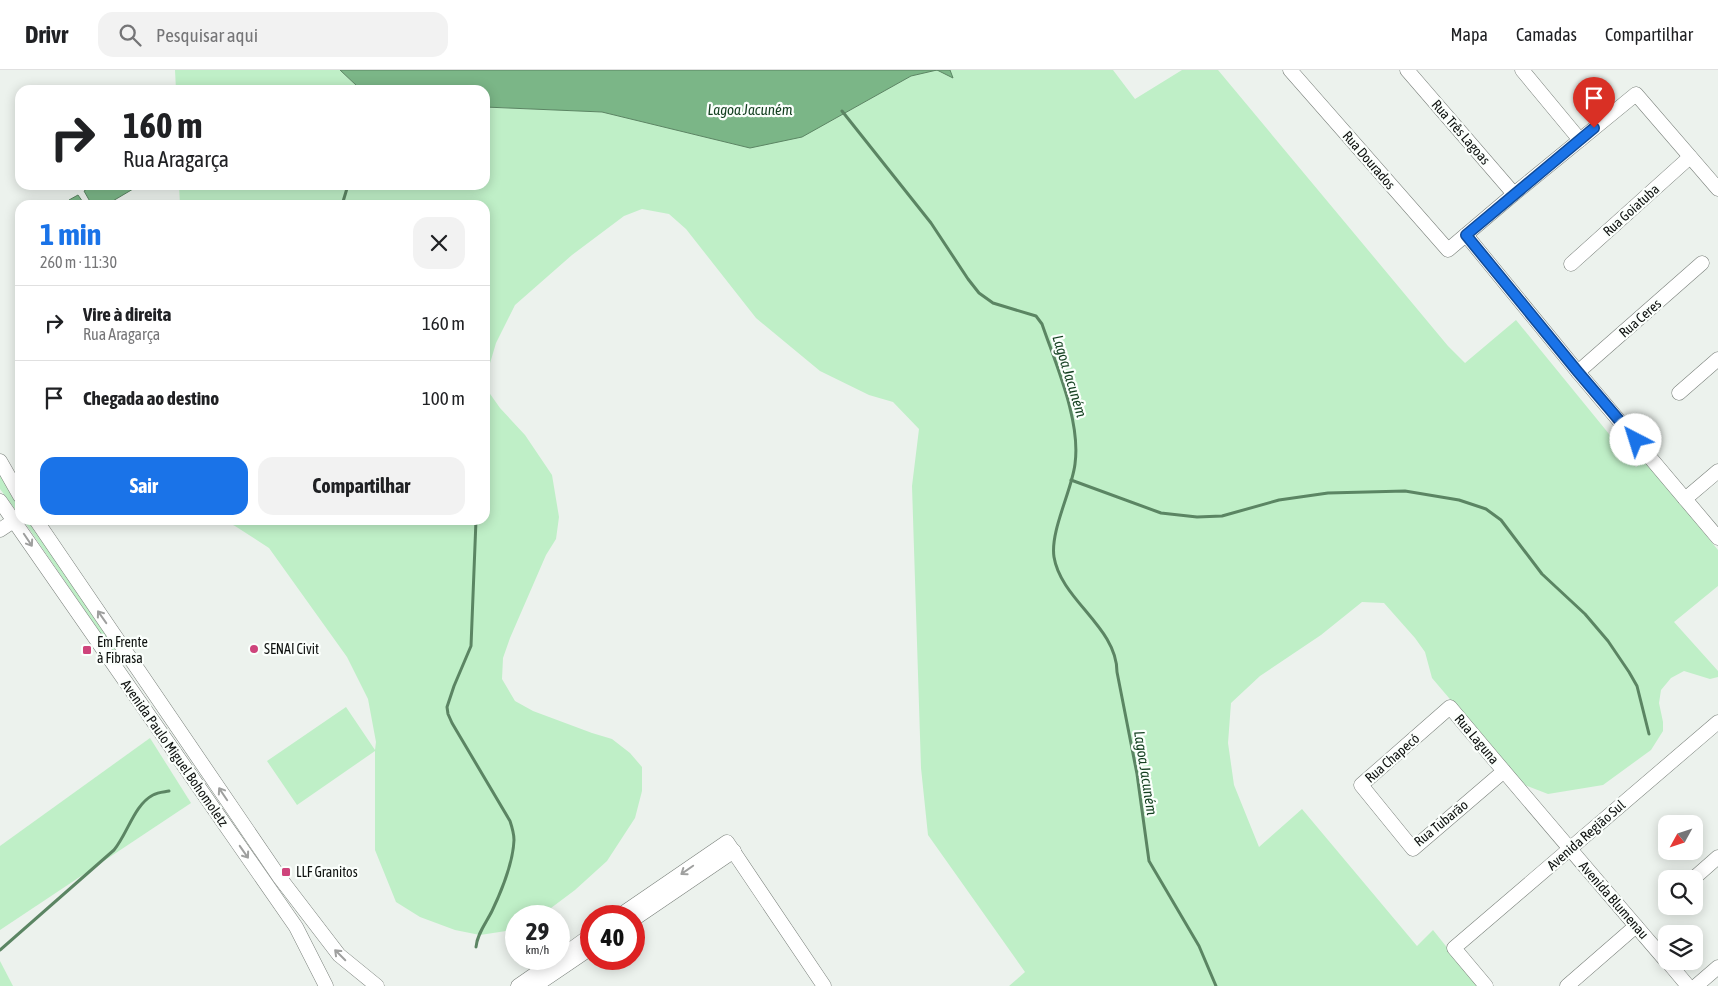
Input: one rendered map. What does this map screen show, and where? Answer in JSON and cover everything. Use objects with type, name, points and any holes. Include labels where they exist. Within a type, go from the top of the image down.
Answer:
[{"type":"street","name":"Rua Dourados","points":[[1290,70],[1448,250],[1466,235]]},
{"type":"street","points":[[1522,70],[1580,140]]},
{"type":"street","name":"Rua Três Lagoas","points":[[1413,72],[1514,194]]},
{"type":"street","points":[[1718,190],[1636,94],[1466,235],[1718,538]]},
{"type":"street","name":"Rua Goiatuba","points":[[1571,264],[1690,157]]},
{"type":"street","name":"Rua Ceres","points":[[1578,372],[1702,263]]},
{"type":"street","points":[[1679,393],[1718,359]]},
{"type":"street","points":[[0,461],[15,487]]},
{"type":"street","points":[[1685,499],[1718,470]]},
{"type":"street","name":"Avenida Paulo Miguel Bohomoletz","points":[[0,501],[14,520]]},
{"type":"street","points":[[0,530],[14,520]]},
{"type":"street","name":"Avenida Paulo Miguel Bohomoletz","points":[[17,525],[296,927],[326,986]]},
{"type":"street","name":"Avenida Paulo Miguel Bohomoletz","points":[[39,525],[280,878],[338,955],[377,986]]},
{"type":"street","name":"Rua Laguna","points":[[1450,707],[1504,771]]},
{"type":"street","name":"Rua Chapecó","points":[[1383,814],[1361,785],[1450,707]]},
{"type":"street","name":"Avenida Região Sul","points":[[1486,986],[1454,948],[1718,722]]},
{"type":"street","name":"Rua Tubarão","points":[[1383,814],[1412,849],[1504,771]]},
{"type":"street","name":"Avenida Blumenau","points":[[1504,771],[1658,951]]},
{"type":"street","points":[[636,905],[730,846]]},
{"type":"street","points":[[645,911],[730,846]]},
{"type":"street","points":[[730,846],[824,986]]},
{"type":"street","points":[[1703,870],[1718,857]]},
{"type":"street","points":[[1567,986],[1636,926]]},
{"type":"street","points":[[536,986],[580,956]]},
{"type":"street","points":[[1696,986],[1718,967]]},
{"type":"street","points":[[518,986],[541,970]]},
{"type":"street","name":"Avenida Blumenau","points":[[1675,970],[1688,986]]},
{"type":"shaded area","points":[[175,70],[340,70],[356,85],[176,85]]},
{"type":"shaded area","points":[[937,70],[952,77],[950,70],[1113,70],[1135,99],[1182,70],[1218,70],[1448,346],[1465,363],[1516,320],[1636,467],[1645,460],[1718,550],[1718,586],[1674,622],[1718,671],[1718,677],[1710,679],[1684,671],[1671,678],[1661,690],[1659,703],[1663,731],[1651,750],[1603,785],[1548,794],[1522,784],[1432,678],[1425,652],[1384,603],[1362,602],[1321,635],[1260,676],[1231,703],[1228,743],[1234,785],[1259,847],[1302,809],[1417,946],[1433,930],[1478,986],[1009,986],[1025,972],[928,835],[921,768],[912,486],[919,429],[893,402],[869,395],[820,371],[756,318],[686,229],[669,214],[642,209],[624,216],[572,255],[515,305],[496,343],[490,363],[490,200],[180,200],[179,190],[490,190],[490,107],[602,112],[750,148],[831,121],[911,76]]},
{"type":"shaded area","points":[[490,394],[500,408],[525,435],[552,475],[559,517],[556,539],[546,555],[510,638],[503,658],[502,679],[515,701],[533,711],[612,739],[630,753],[642,767],[642,791],[635,818],[607,861],[555,905],[505,905],[505,931],[480,935],[455,930],[420,917],[396,902],[375,850],[375,751],[297,805],[267,761],[346,707],[375,750],[376,742],[368,699],[347,657],[269,548],[233,525],[490,525]]},
{"type":"shaded area","points":[[0,475],[15,500],[15,509],[0,489]]},
{"type":"shaded area","points":[[26,525],[31,525],[117,650],[114,653]]},
{"type":"shaded area","points":[[150,738],[191,803],[0,930],[0,846]]},
{"type":"shaded area","points":[[0,961],[13,986],[0,986]]},
{"type":"water","name":"Lagoa Jacuném","points":[[340,70],[937,70],[911,76],[802,137],[750,148],[602,112],[490,107],[490,85],[356,85]]},
{"type":"water","points":[[937,70],[950,70],[953,78]]},
{"type":"water","points":[[131,190],[114,200],[89,200],[84,191]]},
{"type":"water","points":[[78,195],[82,200],[69,200]]},
{"type":"waterway","name":"Lagoa Jacuném","points":[[842,111],[931,223],[979,293],[993,303],[1036,316],[1042,324],[1066,393],[1076,447],[1073,474],[1055,535],[1054,557],[1067,587],[1099,627],[1115,656],[1137,774],[1149,861],[1199,946],[1216,986]]},
{"type":"waterway","points":[[344,200],[346,190]]},
{"type":"waterway","points":[[1071,480],[1161,513],[1197,517],[1222,516],[1279,500],[1328,493],[1405,491],[1459,500],[1486,509],[1501,520],[1542,574],[1585,614],[1608,641],[1637,686],[1649,734]]},
{"type":"waterway","points":[[476,525],[471,646],[447,707],[452,723],[510,821],[514,840],[512,858],[500,894],[480,933],[476,947]]},
{"type":"waterway","points":[[0,950],[114,850],[136,812],[146,800],[157,793],[169,791]]},
{"type":"place","name":"SENAI Civit","points":[[254,649]]},
{"type":"place","name":"Em Frente à Fibrasa","points":[[87,650]]},
{"type":"place","name":"LLF Granitos","points":[[286,872]]},
{"type":"route","points":[[1594,128],[1466,235],[1636,440]]}]
